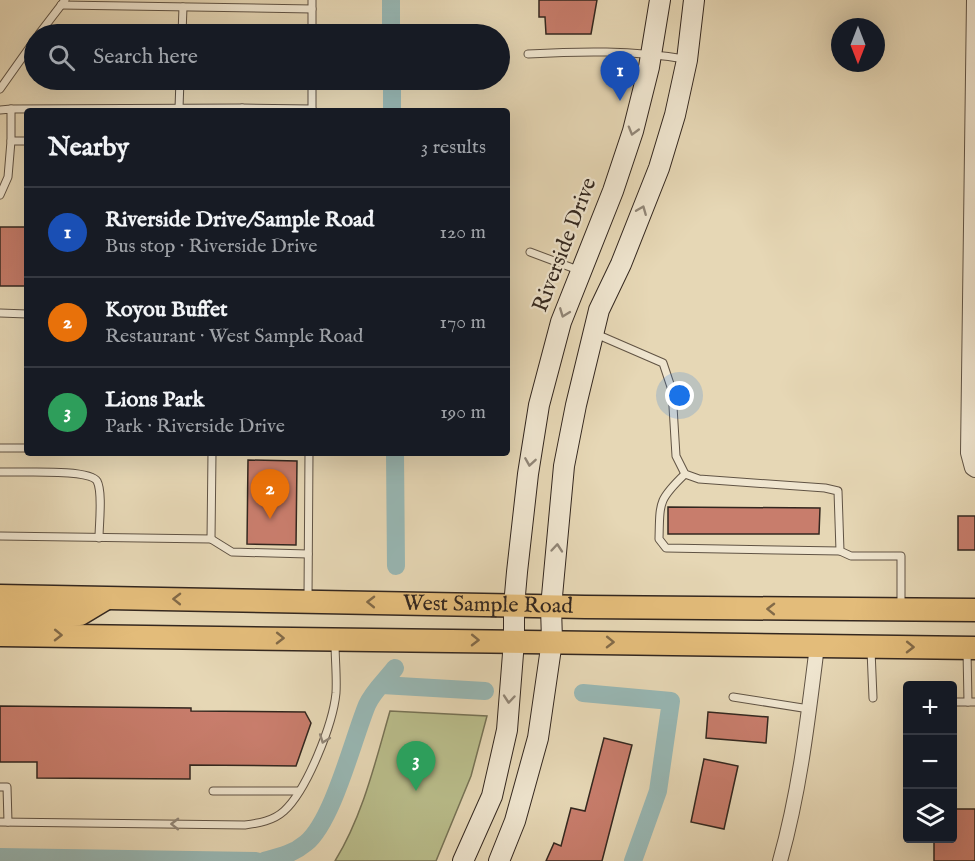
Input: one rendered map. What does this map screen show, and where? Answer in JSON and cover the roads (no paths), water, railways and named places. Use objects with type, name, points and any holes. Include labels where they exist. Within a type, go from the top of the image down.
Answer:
[{"type":"main road","name":"West Sample Road","points":[[0,596],[551,607],[975,610]]},
{"type":"main road","points":[[0,614],[80,614],[106,598]]},
{"type":"main road","name":"West Sample Road","points":[[0,635],[971,648]]},
{"type":"street","name":"Riverside Drive","points":[[463,861],[492,796],[507,730],[514,641],[514,606],[528,474],[539,405],[561,322],[613,190],[633,131],[651,54],[660,0]]},
{"type":"street","points":[[499,861],[515,821],[538,738],[552,641],[551,607],[564,466],[576,405],[599,310],[621,264],[659,168],[675,115],[687,60],[694,0]]},
{"type":"street","points":[[974,0],[968,453],[972,468],[975,470]]},
{"type":"street","points":[[780,861],[792,818],[817,646]]},
{"type":"lane","points":[[312,0],[312,24]]},
{"type":"lane","points":[[46,24],[63,2],[312,9]]},
{"type":"lane","points":[[182,24],[183,7]]},
{"type":"lane","points":[[528,54],[587,51],[651,54],[687,60]]},
{"type":"lane","points":[[0,89],[24,60]]},
{"type":"lane","points":[[179,108],[180,90]]},
{"type":"lane","points":[[312,90],[312,108]]},
{"type":"lane","points":[[0,195],[8,177],[11,109]]},
{"type":"lane","points":[[0,110],[24,109]]},
{"type":"lane","points":[[11,141],[24,141]]},
{"type":"lane","points":[[530,252],[580,271]]},
{"type":"lane","points":[[0,313],[24,314]]},
{"type":"lane","points":[[594,333],[663,363],[672,390],[676,456],[685,474],[699,479],[825,488],[838,491],[840,551]]},
{"type":"lane","points":[[0,448],[24,448]]},
{"type":"lane","points":[[211,539],[212,456]]},
{"type":"lane","points":[[308,601],[309,456]]},
{"type":"lane","points":[[0,472],[86,474],[94,478],[99,489],[99,538]]},
{"type":"lane","points":[[685,474],[668,490],[660,504],[659,539],[666,548],[840,551],[851,556],[901,556],[901,610]]},
{"type":"lane","points":[[0,536],[211,539],[232,552],[308,554]]},
{"type":"lane","points":[[0,787],[7,787],[4,822],[245,825],[267,821],[284,811],[299,791],[323,743],[336,693],[334,639]]},
{"type":"lane","points":[[871,646],[873,698]]},
{"type":"lane","points":[[971,648],[971,702]]},
{"type":"lane","points":[[733,697],[809,709]]},
{"type":"lane","points":[[213,791],[299,791]]},
{"type":"waterway","points":[[391,0],[391,24]]},
{"type":"waterway","points":[[392,90],[392,108]]},
{"type":"waterway","points":[[395,456],[396,566]]},
{"type":"waterway","points":[[264,861],[296,850],[316,832],[333,799],[367,705],[376,690],[395,668]]},
{"type":"waterway","points":[[382,685],[485,691]]},
{"type":"waterway","points":[[583,693],[671,701],[658,791],[633,861]]},
{"type":"waterway","points":[[0,857],[256,861]]},
{"type":"place","name":"Riverside Drive/Sample Road","points":[[620,101]]},
{"type":"place","name":"Koyou Buffet","points":[[270,519]]},
{"type":"place","name":"Lions Park","points":[[416,791]]}]
